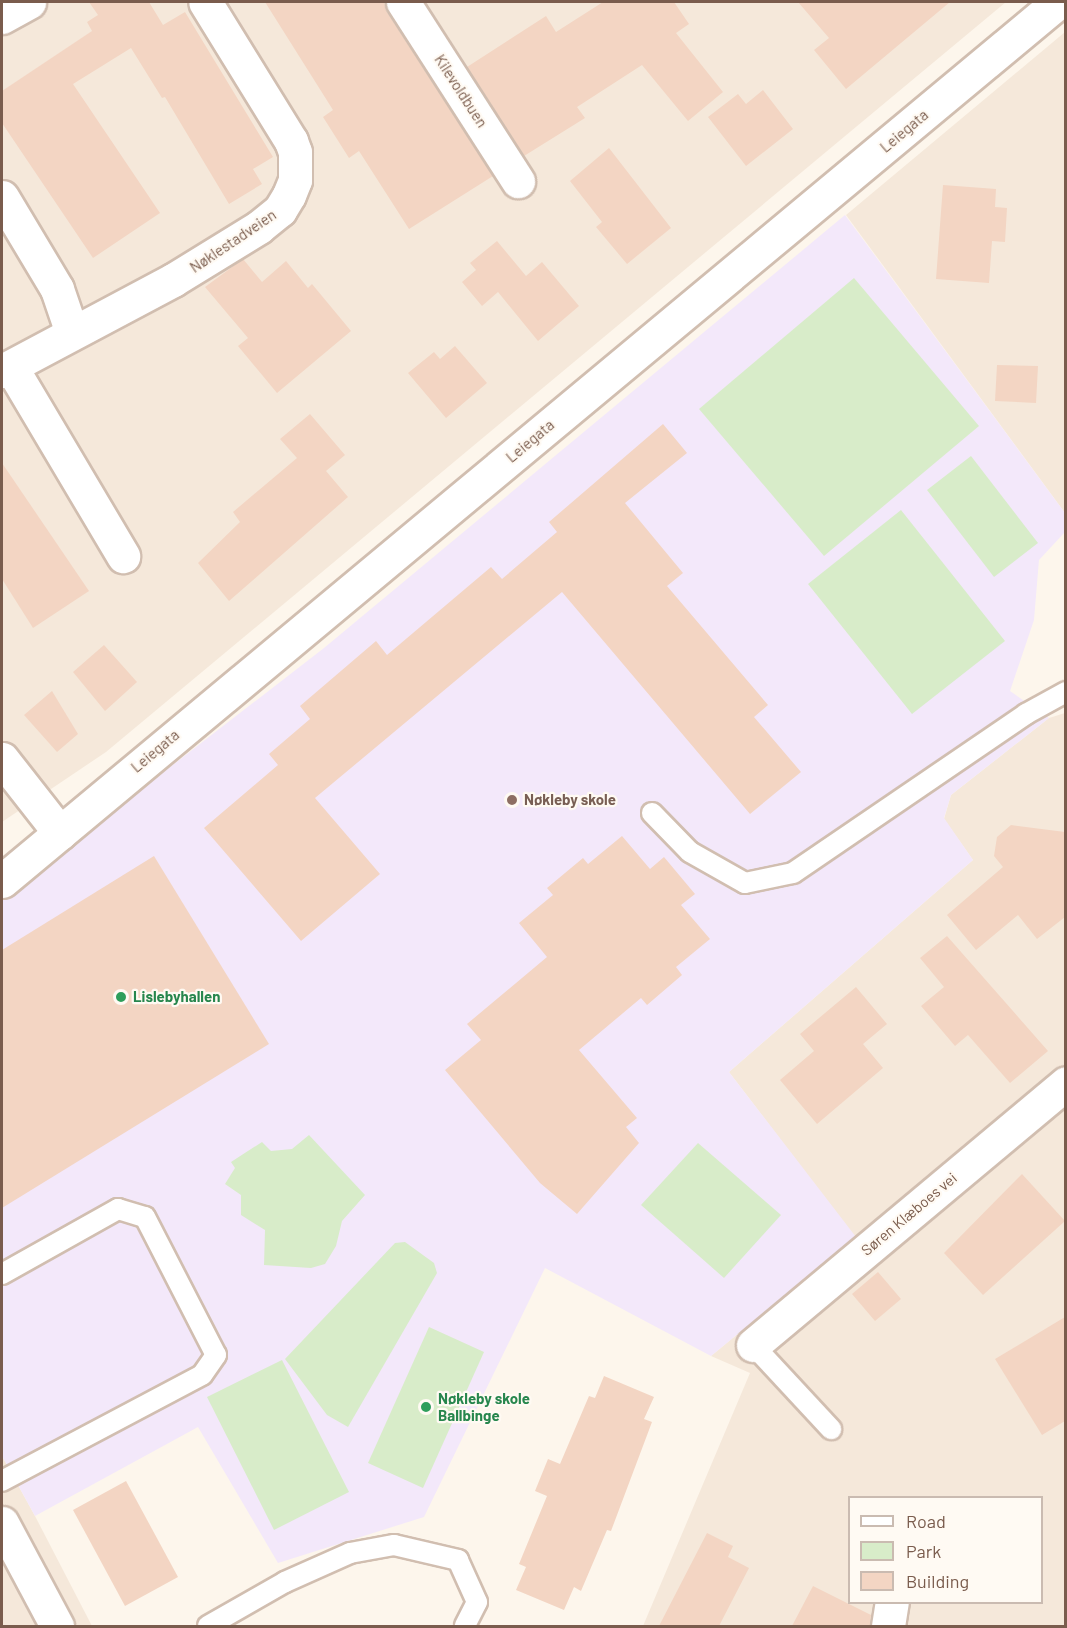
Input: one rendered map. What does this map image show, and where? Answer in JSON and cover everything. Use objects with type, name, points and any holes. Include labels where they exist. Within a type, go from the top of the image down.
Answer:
[{"type":"street","points":[[2,16],[29,2]]},
{"type":"street","name":"Nøklestadveien","points":[[123,556],[6,369],[173,280],[259,227],[280,210],[289,195],[295,180],[295,152],[291,141],[205,2]]},
{"type":"street","name":"Kilevoldbuen","points":[[403,2],[518,181]]},
{"type":"street","name":"Leiegata","points":[[2,881],[129,772],[1058,2]]},
{"type":"street","points":[[2,197],[57,289],[72,333]]},
{"type":"street","points":[[2,759],[60,833]]},
{"type":"street","name":"Søren Klæboes vei","points":[[753,1345],[1065,1083]]},
{"type":"street","points":[[2,1523],[57,1626]]},
{"type":"street","points":[[888,1626],[892,1604]]},
{"type":"lane","points":[[652,813],[690,852],[745,883],[794,873],[1026,714],[1065,692]]},
{"type":"lane","points":[[2,1274],[118,1209],[145,1217],[216,1355],[201,1375],[2,1481]]},
{"type":"lane","points":[[753,1345],[831,1429]]},
{"type":"lane","points":[[208,1626],[285,1582],[350,1553],[394,1545],[458,1560],[477,1602],[465,1626]]},
{"type":"shaded area","points":[[2,2],[1006,2],[106,752],[2,822]]},
{"type":"shaded area","points":[[1065,32],[1065,513],[846,215]]},
{"type":"shaded area","points":[[845,215],[1065,513],[1065,532],[1039,560],[1034,620],[1010,691],[1049,718],[951,795],[944,818],[973,860],[729,1072],[856,1237],[711,1356],[545,1268],[424,1517],[278,1563],[198,1427],[35,1516],[2,1456],[2,897],[324,648]]},
{"type":"shaded area","points":[[1065,713],[1065,1626],[643,1626],[750,1373],[711,1356],[855,1237],[729,1072],[973,860],[944,819],[951,795],[1049,718]]},
{"type":"shaded area","points":[[2,1456],[35,1516],[92,1626],[2,1626]]},
{"type":"green space","points":[[854,278],[979,426],[824,556],[699,409]]},
{"type":"green space","points":[[971,456],[1038,543],[994,577],[927,490]]},
{"type":"green space","points":[[901,510],[1005,641],[912,714],[808,584]]},
{"type":"green space","points":[[309,1135],[365,1195],[342,1221],[336,1246],[325,1264],[311,1268],[264,1265],[265,1230],[241,1215],[241,1195],[225,1184],[235,1168],[231,1162],[262,1142],[271,1151],[292,1149]]},
{"type":"green space","points":[[698,1143],[781,1215],[724,1278],[641,1205]]},
{"type":"green space","points":[[405,1242],[434,1263],[437,1273],[348,1427],[327,1415],[285,1359],[395,1243]]},
{"type":"green space","name":"Nøkleby skole Ballbinge","points":[[429,1327],[484,1352],[423,1488],[368,1463]]},
{"type":"green space","points":[[282,1360],[349,1492],[274,1530],[207,1397]]},
{"type":"building","points":[[89,2],[149,2],[163,25],[185,12],[273,157],[253,169],[262,184],[229,204],[165,97],[162,98],[131,48],[73,84],[160,213],[93,258],[2,123],[2,91],[92,31],[87,22],[98,15]]},
{"type":"building","points":[[265,2],[384,2],[387,12],[493,176],[409,229],[359,151],[349,158],[323,117],[333,110]]},
{"type":"building","points":[[603,2],[674,2],[689,24],[676,33],[723,92],[688,121],[642,65],[577,107],[585,118],[524,156],[467,67],[546,16],[556,32]]},
{"type":"building","points":[[798,2],[950,2],[846,89],[814,50],[829,38]]},
{"type":"building","points":[[763,90],[793,129],[746,166],[708,117],[738,94],[746,104]]},
{"type":"building","points":[[609,148],[671,228],[627,264],[596,227],[602,222],[570,181]]},
{"type":"building","points":[[943,185],[996,189],[995,207],[1007,208],[1005,242],[992,241],[989,283],[936,279]]},
{"type":"building","points":[[497,241],[526,276],[542,262],[579,306],[538,341],[498,292],[482,306],[462,282],[476,270],[470,263]]},
{"type":"building","points":[[243,259],[262,282],[286,261],[308,288],[312,284],[351,331],[277,393],[238,346],[248,338],[205,287]]},
{"type":"building","points":[[455,346],[487,383],[446,418],[408,373],[434,352],[440,359]]},
{"type":"building","points":[[997,365],[1038,366],[1036,403],[995,401]]},
{"type":"building","points":[[310,414],[345,455],[326,471],[348,497],[229,601],[198,563],[240,522],[233,512],[297,458],[280,439]]},
{"type":"building","points":[[663,424],[687,453],[625,503],[683,573],[667,586],[768,705],[754,717],[801,772],[750,814],[562,592],[315,798],[380,874],[301,941],[204,828],[278,765],[269,754],[310,719],[300,706],[376,641],[387,655],[491,567],[502,579],[557,532],[549,522]]},
{"type":"building","points":[[2,463],[89,591],[33,628],[2,579]]},
{"type":"building","points":[[104,645],[137,682],[105,711],[73,672]]},
{"type":"building","points":[[52,691],[78,734],[57,752],[24,715]]},
{"type":"building","points":[[1011,825],[1065,832],[1065,917],[1037,939],[1018,915],[976,950],[947,915],[1003,867],[994,856],[997,837]]},
{"type":"building","points":[[622,836],[650,869],[664,857],[695,894],[681,905],[710,939],[676,967],[682,975],[647,1005],[641,998],[579,1050],[637,1118],[626,1127],[639,1143],[577,1214],[540,1183],[445,1070],[481,1040],[467,1024],[547,957],[519,923],[553,895],[547,888],[583,858],[588,864]]},
{"type":"building","name":"Lislebyhallen","points":[[154,856],[269,1044],[2,1208],[2,950]]},
{"type":"building","points":[[947,936],[1048,1051],[1010,1083],[968,1035],[955,1046],[921,1006],[944,987],[920,958]]},
{"type":"building","points":[[856,987],[887,1024],[863,1044],[883,1068],[817,1124],[780,1080],[814,1051],[800,1034]]},
{"type":"building","points":[[1022,1174],[1065,1221],[983,1295],[944,1253]]},
{"type":"building","points":[[878,1272],[901,1299],[875,1321],[852,1294]]},
{"type":"building","points":[[1065,1317],[1065,1421],[1042,1435],[995,1359]]},
{"type":"building","points":[[604,1376],[654,1397],[644,1419],[652,1422],[611,1531],[607,1530],[581,1591],[574,1587],[564,1610],[516,1590],[526,1567],[519,1564],[547,1496],[535,1491],[548,1459],[560,1464],[589,1396],[595,1398]]},
{"type":"building","points":[[126,1481],[178,1577],[125,1606],[73,1510]]},
{"type":"building","points":[[707,1533],[733,1546],[728,1557],[749,1568],[719,1626],[659,1626]]},
{"type":"building","points":[[813,1586],[871,1615],[870,1626],[792,1626]]},
{"type":"place","name":"Nøkleby skole","points":[[512,800]]},
{"type":"place","name":"Lislebyhallen","points":[[121,997]]},
{"type":"place","name":"Nøkleby skole Ballbinge","points":[[426,1407]]}]
